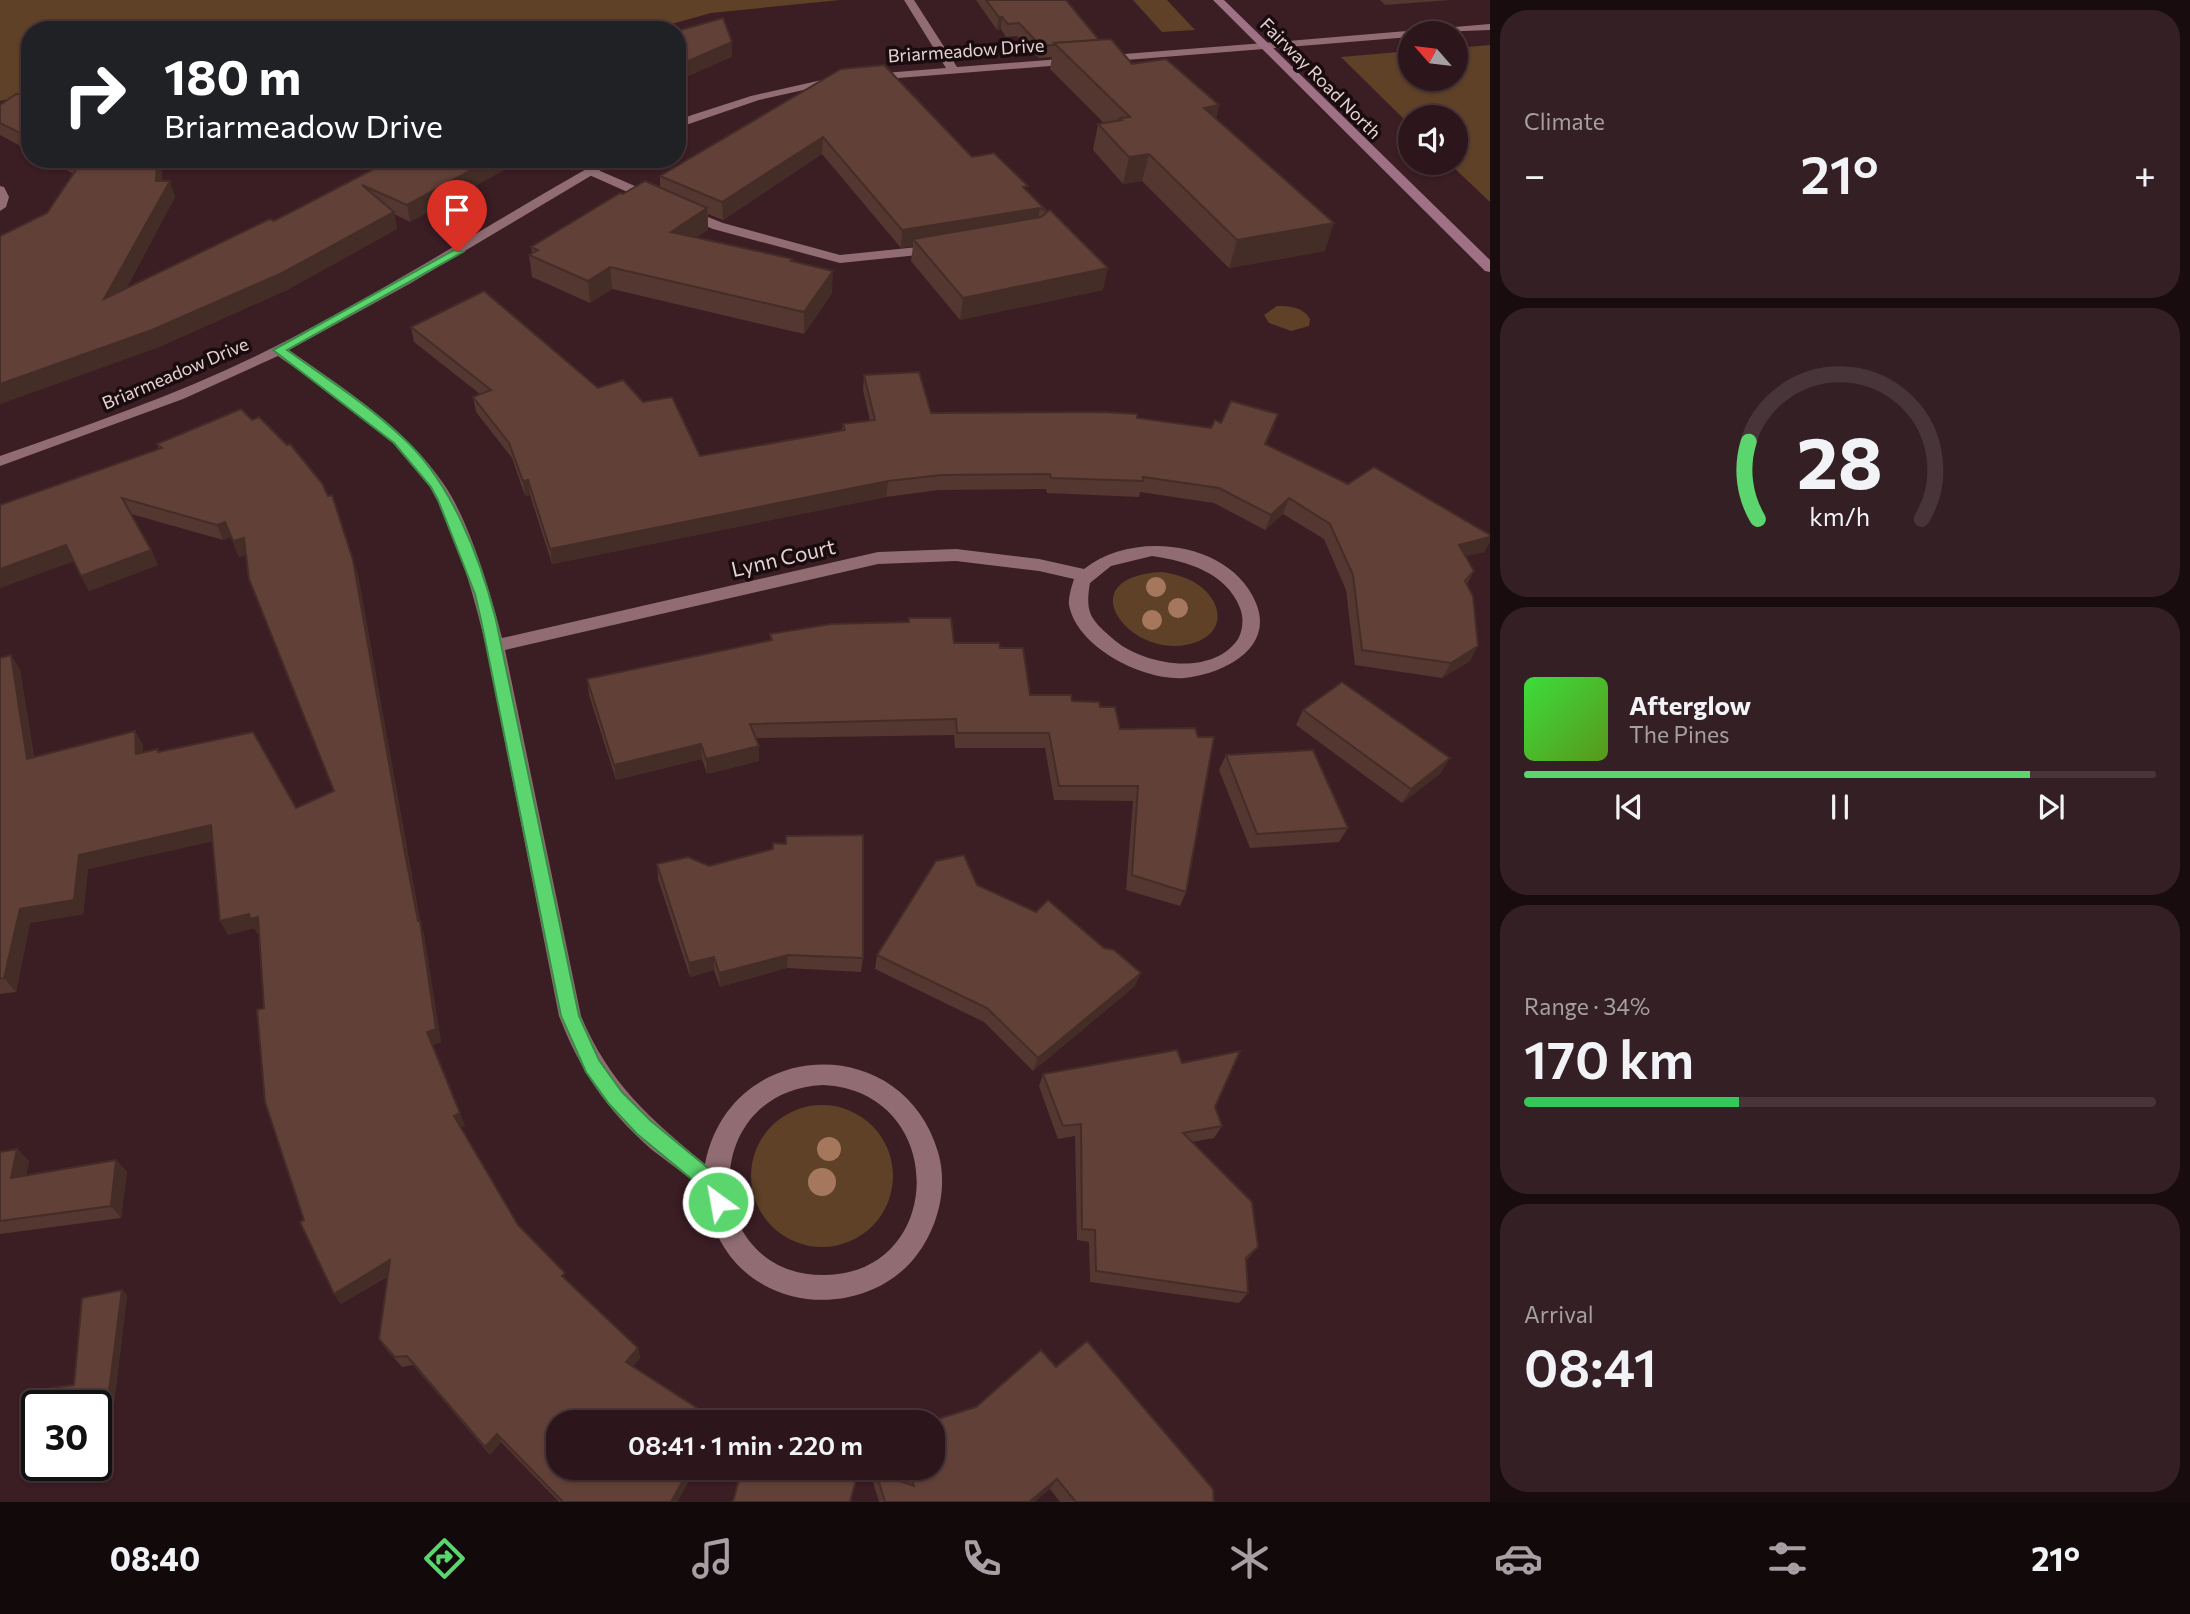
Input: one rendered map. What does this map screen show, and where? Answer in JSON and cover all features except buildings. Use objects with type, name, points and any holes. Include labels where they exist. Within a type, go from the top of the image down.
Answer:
[{"type":"main road","name":"Fairway Road North","points":[[1218,0],[1490,268]]},
{"type":"street","points":[[909,0],[953,70]]},
{"type":"street","points":[[1468,29],[1490,27]]},
{"type":"street","name":"Briarmeadow Drive","points":[[686,121],[710,111],[785,89],[848,79],[1398,35]]},
{"type":"street","name":"Briarmeadow Drive","points":[[0,461],[151,406],[279,350],[412,279],[596,168]]},
{"type":"street","points":[[591,171],[718,226],[840,259],[911,254],[949,247]]},
{"type":"street","points":[[0,190],[4,197],[0,207]]},
{"type":"street","points":[[279,350],[351,401],[399,440],[437,485],[452,516],[482,594],[495,646],[570,1016],[593,1066],[615,1098],[644,1128],[713,1185],[722,1219],[743,1251],[773,1274],[809,1286],[847,1285],[882,1272],[910,1248],[927,1216],[932,1181],[926,1147],[908,1117],[883,1094],[851,1079],[818,1074],[784,1080],[754,1095],[731,1120],[716,1150],[713,1185]]},
{"type":"street","points":[[1152,550],[1182,554],[1209,565],[1233,581],[1248,600],[1253,621],[1248,641],[1232,658],[1212,667],[1185,671],[1156,668],[1129,660],[1105,646],[1088,629],[1079,611],[1078,592],[1084,575],[1101,561],[1125,552],[1152,550]]},
{"type":"street","name":"Lynn Court","points":[[495,646],[878,558],[956,555],[1039,565],[1084,575]]},
{"type":"shaded area","points":[[0,0],[840,0],[711,13],[682,21],[21,21],[21,96],[0,101]]},
{"type":"shaded area","points":[[1133,0],[1167,0],[1195,30],[1162,32]]},
{"type":"shaded area","points":[[1490,45],[1490,202],[1462,175],[1468,175],[1468,105],[1398,105],[1398,113],[1341,57],[1398,52],[1398,91],[1468,91],[1468,47]]},
{"type":"shaded area","points":[[1277,306],[1304,312],[1310,319],[1309,326],[1291,331],[1269,323],[1264,315]]},
{"type":"shaded area","points":[[1162,572],[1193,582],[1211,597],[1218,613],[1217,621],[1214,629],[1199,641],[1175,646],[1153,642],[1133,632],[1119,618],[1113,603],[1117,589],[1132,578]]},
{"type":"shaded area","points":[[822,1105],[849,1110],[872,1126],[888,1149],[893,1176],[888,1203],[872,1226],[849,1242],[822,1247],[795,1242],[772,1226],[756,1203],[751,1176],[756,1149],[772,1126],[795,1110]]},
{"type":"route","points":[[457,252],[279,350],[351,401],[399,440],[437,485],[445,500],[482,594],[495,646],[570,1016],[593,1066],[615,1098],[644,1128],[713,1185],[718,1202]]}]
